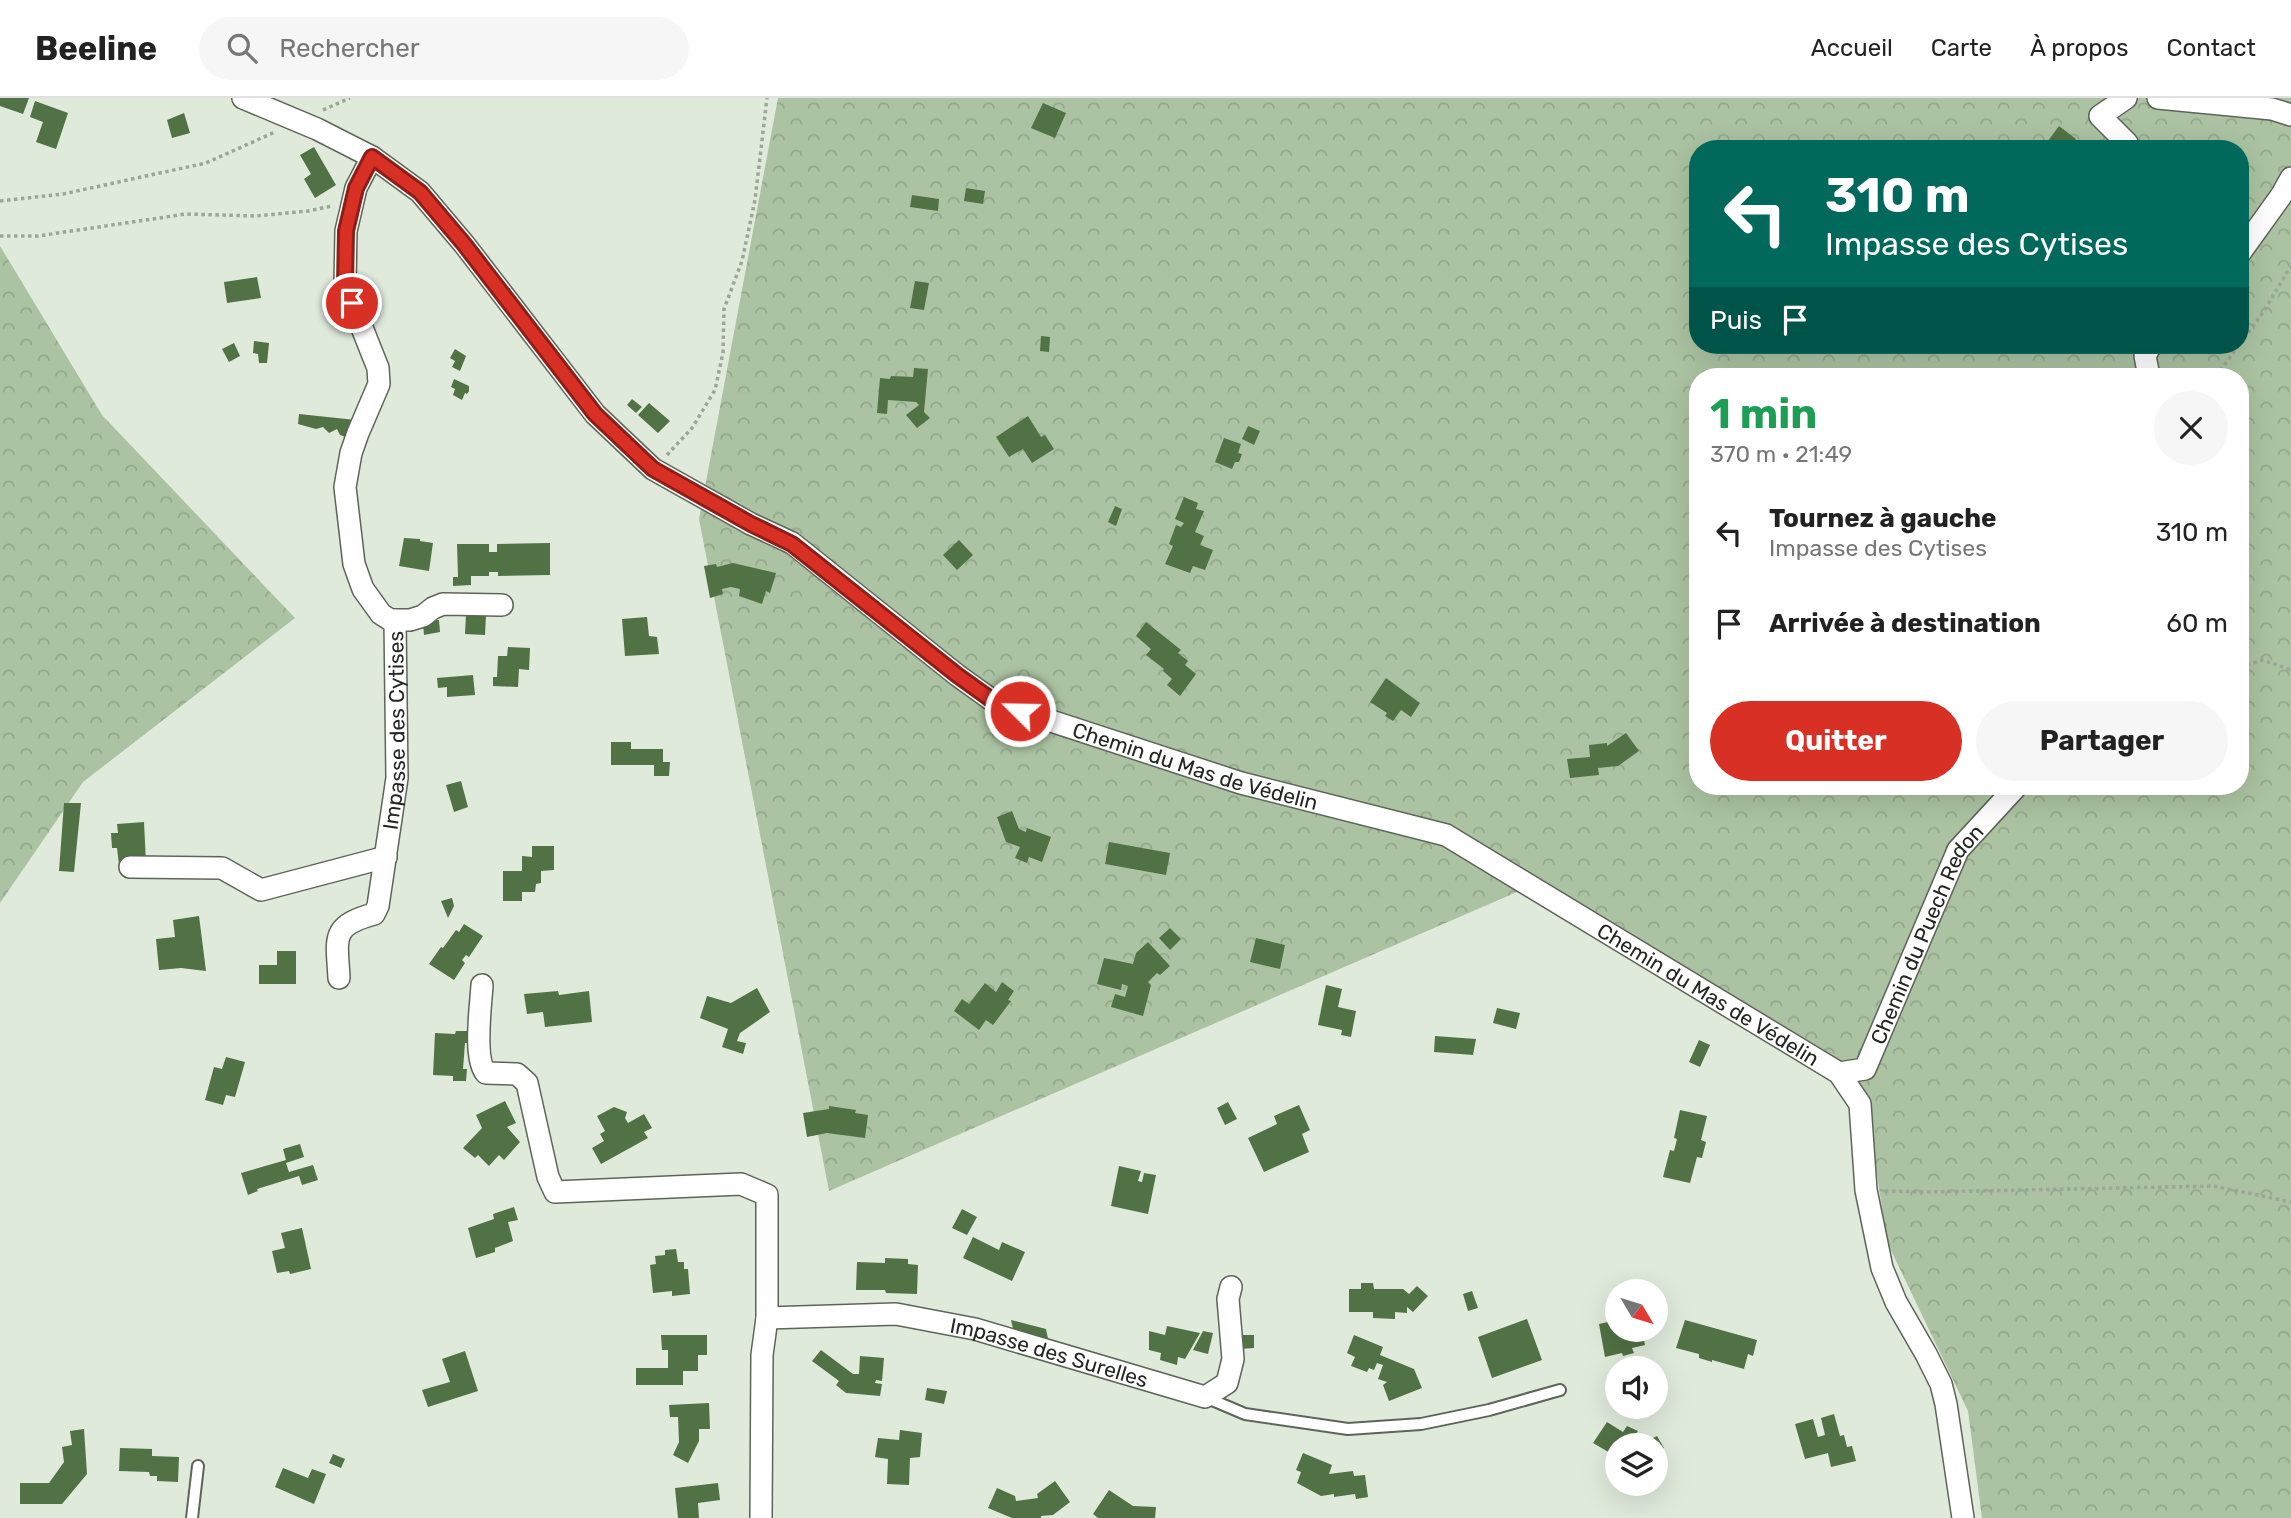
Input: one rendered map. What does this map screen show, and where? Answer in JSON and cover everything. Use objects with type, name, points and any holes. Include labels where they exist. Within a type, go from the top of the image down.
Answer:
[{"type":"street","name":"Chemin du Mas de Védelin","points":[[243,98],[299,121],[372,157],[420,192],[464,244],[595,414],[653,469],[792,544],[996,703],[1241,783],[1446,835],[1839,1073],[1860,1104],[1866,1190],[1882,1268],[1888,1285],[1941,1384],[1951,1429],[1963,1518]]},
{"type":"street","points":[[2124,140],[2101,116],[2126,98]]},
{"type":"street","points":[[2158,98],[2272,109],[2291,115]]},
{"type":"street","name":"Impasse des Cytises","points":[[339,978],[337,936],[344,926],[374,914],[378,906],[397,778],[395,620],[391,621],[382,614],[363,589],[354,564],[345,487],[351,453],[379,384],[378,368],[345,285],[346,231],[356,188],[372,157]]},
{"type":"street","points":[[2249,240],[2291,178]]},
{"type":"street","points":[[395,620],[410,620],[423,616],[443,604],[502,605]]},
{"type":"street","name":"Chemin du Puech Redon","points":[[1839,1073],[1865,1069],[1958,850],[2009,795]]},
{"type":"street","points":[[130,867],[222,868],[261,890],[386,857]]},
{"type":"street","points":[[482,985],[481,1067],[486,1073],[517,1074],[527,1083],[548,1177],[555,1192],[741,1184],[767,1195],[767,1318],[762,1355],[761,1518]]},
{"type":"street","points":[[1205,1397],[1227,1383],[1233,1359],[1228,1299],[1231,1287]]},
{"type":"street","name":"Impasse des Surelles","points":[[767,1318],[895,1314],[975,1329],[1205,1397]]},
{"type":"lane","points":[[1205,1397],[1245,1414],[1348,1429],[1421,1424],[1489,1410],[1560,1390]]},
{"type":"lane","points":[[192,1518],[198,1466]]},
{"type":"path","points":[[0,201],[63,194],[206,163],[350,98]]},
{"type":"path","points":[[653,469],[692,428],[715,390],[723,353],[724,309],[742,261],[755,200],[767,98]]},
{"type":"path","points":[[0,236],[38,236],[186,214],[256,216],[308,211],[334,205],[356,188]]},
{"type":"path","points":[[2249,332],[2291,266]]},
{"type":"path","points":[[2249,664],[2263,660],[2291,670]]},
{"type":"path","points":[[1866,1190],[1926,1192],[2214,1186],[2291,1202]]},
{"type":"green space","points":[[778,98],[2291,98],[2291,1518],[1982,1518],[1968,1411],[1887,1242],[1867,1107],[1814,1044],[1517,892],[829,1191],[699,519]]},
{"type":"green space","points":[[0,246],[102,415],[295,618],[83,782],[0,903]]},
{"type":"building","points":[[0,98],[29,98],[23,114],[0,106]]},
{"type":"building","points":[[35,101],[68,113],[56,149],[36,142],[43,122],[30,117]]},
{"type":"building","points":[[1043,103],[1066,113],[1055,138],[1031,128]]},
{"type":"building","points":[[184,113],[190,133],[172,138],[167,120]]},
{"type":"building","points":[[2059,126],[2076,139],[2076,140],[2049,140]]},
{"type":"building","points":[[314,147],[336,185],[315,198],[304,179],[311,174],[300,155]]},
{"type":"building","points":[[966,188],[985,191],[983,204],[964,201]]},
{"type":"building","points":[[912,195],[939,199],[938,211],[910,207]]},
{"type":"building","points":[[257,277],[261,298],[227,303],[224,282]]},
{"type":"building","points":[[915,281],[929,283],[924,310],[910,308]]},
{"type":"building","points":[[1041,336],[1050,337],[1049,352],[1040,351]]},
{"type":"building","points":[[254,341],[269,343],[267,363],[259,363],[258,354],[253,353]]},
{"type":"building","points":[[234,343],[240,356],[229,362],[222,349]]},
{"type":"building","points":[[455,349],[466,356],[460,371],[452,367],[455,361],[450,358]]},
{"type":"building","points":[[914,368],[928,369],[924,412],[930,418],[917,428],[906,415],[919,405],[916,402],[888,400],[887,414],[877,413],[880,378],[913,377]]},
{"type":"building","points":[[454,379],[469,386],[469,391],[462,400],[453,395],[455,389],[451,387]]},
{"type":"building","points":[[632,399],[642,407],[636,413],[627,405]]},
{"type":"building","points":[[649,403],[670,421],[658,433],[638,415]]},
{"type":"building","points":[[299,414],[356,420],[348,438],[340,435],[337,429],[329,433],[323,427],[316,429],[298,424]]},
{"type":"building","points":[[1028,416],[1041,437],[1045,435],[1054,449],[1032,463],[1023,449],[1009,457],[996,437]]},
{"type":"building","points":[[1248,426],[1260,431],[1254,445],[1242,439]]},
{"type":"building","points":[[1224,438],[1241,444],[1238,453],[1242,454],[1232,469],[1215,462]]},
{"type":"building","points":[[1184,497],[1198,503],[1196,509],[1204,511],[1195,532],[1204,536],[1200,545],[1213,550],[1205,570],[1193,566],[1190,573],[1165,564],[1173,546],[1169,544],[1176,525],[1181,527],[1184,523],[1175,519]]},
{"type":"building","points":[[1115,506],[1122,509],[1116,526],[1108,522]]},
{"type":"building","points":[[404,538],[433,543],[429,571],[399,566]]},
{"type":"building","points":[[959,540],[973,555],[957,570],[943,555]]},
{"type":"building","points":[[550,543],[550,575],[498,576],[498,572],[489,572],[489,576],[471,576],[471,585],[453,586],[453,577],[458,577],[457,544],[489,544],[489,552],[497,552],[497,544]]},
{"type":"building","points":[[733,563],[776,573],[770,593],[766,591],[762,604],[739,596],[740,589],[731,587],[722,589],[723,594],[710,598],[704,566],[716,564],[717,567]]},
{"type":"building","points":[[466,614],[486,615],[485,635],[465,634]]},
{"type":"building","points":[[647,617],[649,636],[657,637],[659,654],[625,656],[622,619]]},
{"type":"building","points":[[439,620],[440,632],[424,635],[423,625],[428,621]]},
{"type":"building","points":[[1146,622],[1181,650],[1178,653],[1188,661],[1185,665],[1196,674],[1180,696],[1167,685],[1172,679],[1164,669],[1146,655],[1151,649],[1136,636]]},
{"type":"building","points":[[508,647],[530,648],[529,670],[519,669],[518,687],[493,686],[493,677],[497,677],[498,656],[507,656]]},
{"type":"building","points":[[473,675],[475,695],[447,697],[447,687],[438,688],[437,678]]},
{"type":"building","points":[[1386,678],[1420,703],[1411,717],[1401,710],[1393,721],[1385,716],[1387,713],[1370,702]]},
{"type":"building","points":[[1626,733],[1639,751],[1618,766],[1598,768],[1599,775],[1570,778],[1567,759],[1590,757],[1589,745],[1607,743],[1607,746]]},
{"type":"building","points":[[611,742],[631,742],[631,749],[663,749],[663,762],[670,762],[669,776],[654,776],[654,765],[611,765]]},
{"type":"building","points":[[461,781],[468,807],[454,812],[446,785]]},
{"type":"building","points":[[64,803],[81,803],[74,872],[59,871]]},
{"type":"building","points":[[1012,811],[1019,829],[1026,832],[1027,828],[1051,837],[1042,862],[1029,857],[1027,863],[1015,858],[1020,847],[1006,842],[997,817]]},
{"type":"building","points":[[144,822],[146,863],[119,865],[117,848],[112,848],[111,833],[118,833],[117,824]]},
{"type":"building","points":[[1109,842],[1170,853],[1166,875],[1105,864]]},
{"type":"building","points":[[532,846],[554,846],[554,870],[541,871],[541,883],[536,884],[535,892],[522,892],[522,901],[503,901],[503,871],[522,871],[522,856],[532,857]]},
{"type":"building","points":[[452,898],[454,906],[448,918],[441,901]]},
{"type":"building","points":[[199,916],[206,971],[181,968],[159,970],[156,939],[175,937],[173,920]]},
{"type":"building","points":[[464,924],[483,936],[469,957],[466,955],[462,960],[465,963],[454,980],[429,964],[441,947],[443,948],[456,930],[459,932]]},
{"type":"building","points":[[1170,928],[1181,939],[1170,950],[1159,938]]},
{"type":"building","points":[[1256,938],[1285,945],[1280,969],[1250,962]]},
{"type":"building","points":[[1148,942],[1170,966],[1148,982],[1151,985],[1143,1016],[1111,1007],[1115,994],[1125,997],[1128,986],[1122,984],[1121,990],[1097,984],[1104,958],[1133,964],[1136,953]]},
{"type":"building","points":[[277,951],[296,951],[296,984],[259,984],[259,965],[277,965]]},
{"type":"building","points":[[1002,982],[1014,991],[1008,1000],[1011,1001],[993,1025],[986,1020],[979,1030],[954,1011],[962,999],[969,1004],[985,983],[996,992]]},
{"type":"building","points":[[1326,985],[1342,989],[1338,1007],[1356,1011],[1351,1037],[1341,1035],[1342,1030],[1318,1025]]},
{"type":"building","points":[[757,988],[770,1012],[740,1033],[737,1041],[746,1043],[743,1054],[722,1047],[728,1029],[700,1018],[707,996],[731,1003]]},
{"type":"building","points":[[558,991],[559,995],[589,991],[592,1022],[545,1027],[543,1012],[527,1014],[524,994]]},
{"type":"building","points":[[1497,1008],[1520,1013],[1516,1029],[1493,1023]]},
{"type":"building","points":[[456,1031],[469,1031],[463,1069],[467,1069],[466,1081],[453,1081],[453,1076],[433,1075],[435,1033],[455,1034]]},
{"type":"building","points":[[1435,1036],[1476,1039],[1473,1055],[1434,1052]]},
{"type":"building","points":[[1699,1040],[1710,1045],[1700,1067],[1689,1062]]},
{"type":"building","points":[[226,1057],[245,1062],[235,1097],[226,1095],[223,1105],[205,1100],[214,1067],[222,1069]]},
{"type":"building","points":[[505,1101],[516,1123],[507,1127],[520,1142],[504,1160],[499,1155],[489,1166],[478,1155],[475,1158],[463,1148],[482,1128],[476,1115]]},
{"type":"building","points":[[1228,1102],[1237,1119],[1225,1125],[1217,1108]]},
{"type":"building","points":[[1299,1105],[1310,1130],[1302,1134],[1309,1152],[1264,1172],[1248,1138],[1277,1124],[1274,1116]]},
{"type":"building","points":[[829,1106],[856,1110],[855,1113],[868,1115],[865,1138],[827,1133],[807,1137],[803,1113],[829,1109]]},
{"type":"building","points":[[614,1107],[627,1112],[625,1118],[628,1123],[644,1114],[652,1128],[644,1132],[648,1138],[601,1164],[592,1148],[604,1141],[600,1134],[605,1131],[597,1116]]},
{"type":"building","points":[[1680,1110],[1707,1116],[1701,1140],[1706,1142],[1702,1158],[1697,1157],[1690,1183],[1663,1177],[1670,1150],[1674,1151]]},
{"type":"building","points":[[300,1144],[304,1157],[286,1163],[289,1172],[313,1165],[318,1180],[302,1185],[299,1176],[257,1189],[258,1191],[248,1195],[241,1173],[286,1160],[283,1149]]},
{"type":"building","points":[[1119,1166],[1141,1171],[1138,1181],[1142,1182],[1144,1173],[1156,1175],[1148,1214],[1111,1206]]},
{"type":"building","points":[[514,1207],[518,1220],[508,1222],[513,1241],[495,1248],[495,1252],[476,1258],[468,1228],[494,1219],[493,1214]]},
{"type":"building","points":[[962,1209],[977,1217],[967,1235],[952,1228]]},
{"type":"building","points":[[302,1228],[311,1269],[290,1274],[289,1271],[277,1273],[272,1251],[285,1248],[281,1233]]},
{"type":"building","points":[[973,1237],[999,1250],[1002,1242],[1025,1252],[1012,1281],[963,1258]]},
{"type":"building","points":[[676,1249],[678,1262],[684,1262],[684,1269],[688,1269],[690,1294],[672,1296],[672,1291],[653,1293],[650,1265],[656,1264],[655,1256],[665,1255],[665,1250]]},
{"type":"building","points":[[885,1258],[908,1259],[908,1264],[918,1265],[917,1294],[856,1290],[857,1262],[885,1263]]},
{"type":"building","points":[[1361,1283],[1373,1283],[1374,1289],[1403,1289],[1409,1294],[1417,1286],[1428,1296],[1413,1312],[1407,1307],[1407,1313],[1395,1312],[1395,1319],[1373,1318],[1373,1312],[1349,1312],[1349,1289],[1361,1289]]},
{"type":"building","points":[[1472,1291],[1478,1308],[1468,1311],[1463,1294]]},
{"type":"building","points":[[1527,1319],[1542,1360],[1492,1378],[1478,1337]]},
{"type":"building","points":[[1011,1320],[1046,1329],[1050,1348],[1015,1337]]},
{"type":"building","points":[[1685,1320],[1757,1340],[1753,1356],[1748,1354],[1744,1369],[1699,1358],[1699,1354],[1676,1348]]},
{"type":"building","points":[[1605,1323],[1605,1342],[1644,1342],[1645,1345],[1632,1348],[1634,1353],[1605,1357],[1599,1324]]},
{"type":"building","points":[[1167,1326],[1200,1333],[1185,1359],[1178,1357],[1177,1365],[1160,1360],[1161,1353],[1149,1350],[1149,1331],[1165,1335]]},
{"type":"building","points":[[1203,1331],[1213,1333],[1208,1354],[1193,1350]]},
{"type":"building","points":[[661,1335],[707,1335],[707,1355],[698,1355],[698,1371],[683,1371],[683,1385],[636,1385],[636,1368],[668,1368],[668,1350],[662,1350]]},
{"type":"building","points":[[1239,1335],[1254,1335],[1254,1348],[1240,1349]]},
{"type":"building","points":[[1354,1335],[1383,1347],[1380,1355],[1414,1369],[1422,1388],[1389,1401],[1383,1385],[1387,1382],[1378,1379],[1383,1365],[1377,1363],[1374,1370],[1369,1368],[1367,1372],[1351,1366],[1355,1357],[1347,1353]]},
{"type":"building","points":[[821,1350],[853,1374],[859,1374],[860,1356],[884,1358],[882,1381],[876,1380],[875,1383],[882,1384],[880,1396],[846,1393],[836,1385],[839,1381],[812,1361]]},
{"type":"building","points":[[465,1351],[478,1391],[428,1407],[422,1390],[450,1382],[442,1359]]},
{"type":"building","points":[[927,1388],[947,1391],[944,1404],[925,1400]]},
{"type":"building","points":[[709,1403],[710,1429],[699,1429],[699,1441],[688,1463],[673,1455],[679,1442],[678,1417],[670,1417],[669,1405]]},
{"type":"building","points":[[1834,1414],[1840,1436],[1844,1435],[1847,1447],[1852,1446],[1856,1461],[1831,1467],[1828,1453],[1805,1459],[1795,1424],[1813,1419],[1818,1437],[1825,1435],[1821,1418]]},
{"type":"building","points":[[1607,1422],[1623,1432],[1627,1426],[1638,1431],[1637,1433],[1605,1433],[1605,1450],[1593,1443]]},
{"type":"building","points":[[84,1429],[87,1474],[62,1504],[20,1504],[20,1483],[49,1483],[64,1462],[62,1447],[72,1445],[70,1431]]},
{"type":"building","points":[[900,1430],[922,1433],[920,1457],[910,1458],[909,1485],[887,1484],[888,1459],[875,1457],[878,1438],[899,1440]]},
{"type":"building","points":[[120,1448],[152,1449],[152,1456],[179,1457],[178,1482],[157,1481],[157,1476],[150,1476],[149,1472],[119,1471]]},
{"type":"building","points":[[1303,1453],[1332,1465],[1329,1474],[1353,1471],[1354,1476],[1365,1475],[1368,1497],[1356,1499],[1355,1494],[1321,1496],[1297,1483],[1301,1472],[1296,1470]]},
{"type":"building","points":[[333,1454],[345,1459],[341,1468],[329,1463]]},
{"type":"building","points":[[283,1468],[308,1478],[312,1469],[326,1474],[314,1504],[275,1487]]},
{"type":"building","points":[[1055,1481],[1070,1502],[1053,1515],[1041,1518],[1012,1518],[988,1508],[997,1488],[1015,1496],[1016,1501],[1038,1498],[1037,1494]]},
{"type":"building","points":[[718,1483],[720,1500],[698,1503],[699,1518],[678,1518],[675,1488]]},
{"type":"building","points":[[1109,1490],[1133,1506],[1156,1507],[1155,1518],[1098,1518],[1093,1514]]},
{"type":"route","points":[[352,303],[345,285],[346,231],[356,188],[372,157],[420,192],[464,244],[595,414],[653,469],[792,544],[957,675],[996,703],[1020,711]]}]
